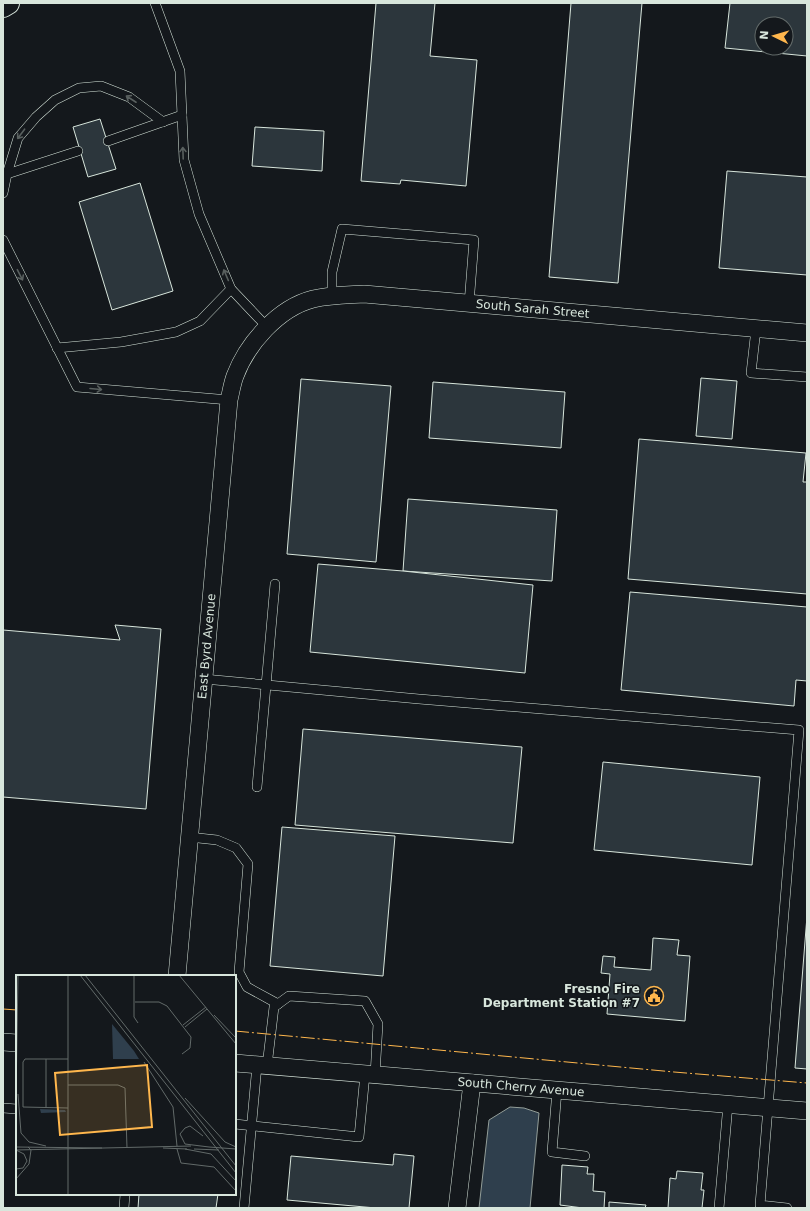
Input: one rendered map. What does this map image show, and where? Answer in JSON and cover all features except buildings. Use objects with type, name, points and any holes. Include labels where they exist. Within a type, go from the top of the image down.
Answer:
[{"type":"highway","points":[[3,6],[8,3]]},
{"type":"street","name":"South Sarah Street","points":[[267,327],[280,315],[295,306],[311,300],[332,295],[364,294],[807,333]]},
{"type":"street","name":"East Byrd Avenue","points":[[177,975],[229,400],[235,377],[244,356],[267,327]]},
{"type":"street","points":[[3,1042],[16,1043]]},
{"type":"street","name":"South Cherry Avenue","points":[[236,1063],[807,1111]]},
{"type":"street","points":[[457,1208],[472,1083]]},
{"type":"lane","points":[[155,3],[180,71],[184,160],[199,214],[231,289],[267,327]]},
{"type":"lane","points":[[3,193],[18,138],[36,117],[56,100],[79,88],[101,86],[129,97],[163,122]]},
{"type":"lane","points":[[108,141],[182,115]]},
{"type":"lane","points":[[7,174],[78,151]]},
{"type":"lane","points":[[332,295],[332,272],[342,229],[474,240],[469,304]]},
{"type":"lane","points":[[3,240],[77,387],[229,400]]},
{"type":"lane","points":[[57,348],[121,342],[176,332],[200,321],[231,289]]},
{"type":"lane","points":[[756,329],[751,373],[807,377]]},
{"type":"lane","points":[[257,787],[275,584]]},
{"type":"lane","points":[[204,679],[419,699],[803,730],[759,1207],[787,1208]]},
{"type":"lane","points":[[190,837],[217,840],[236,848],[248,864],[239,972],[247,987],[278,1004]]},
{"type":"lane","points":[[236,1124],[251,1126],[359,1137],[378,1024],[365,1000],[289,996],[274,1007],[251,1126],[244,1208]]},
{"type":"lane","points":[[556,1090],[552,1152],[585,1156]]},
{"type":"lane","points":[[719,1208],[728,1104]]},
{"type":"lane","points":[[3,1108],[16,1109]]},
{"type":"lane","points":[[124,1208],[125,1195]]},
{"type":"water","points":[[510,1107],[524,1108],[539,1113],[530,1208],[479,1208],[489,1120]]},
{"type":"power","points":[[3,1009],[16,1010]]},
{"type":"power","points":[[236,1031],[807,1083]]},
{"type":"place","name":"Fresno Fire Department Station #7","points":[[654,996]]}]
